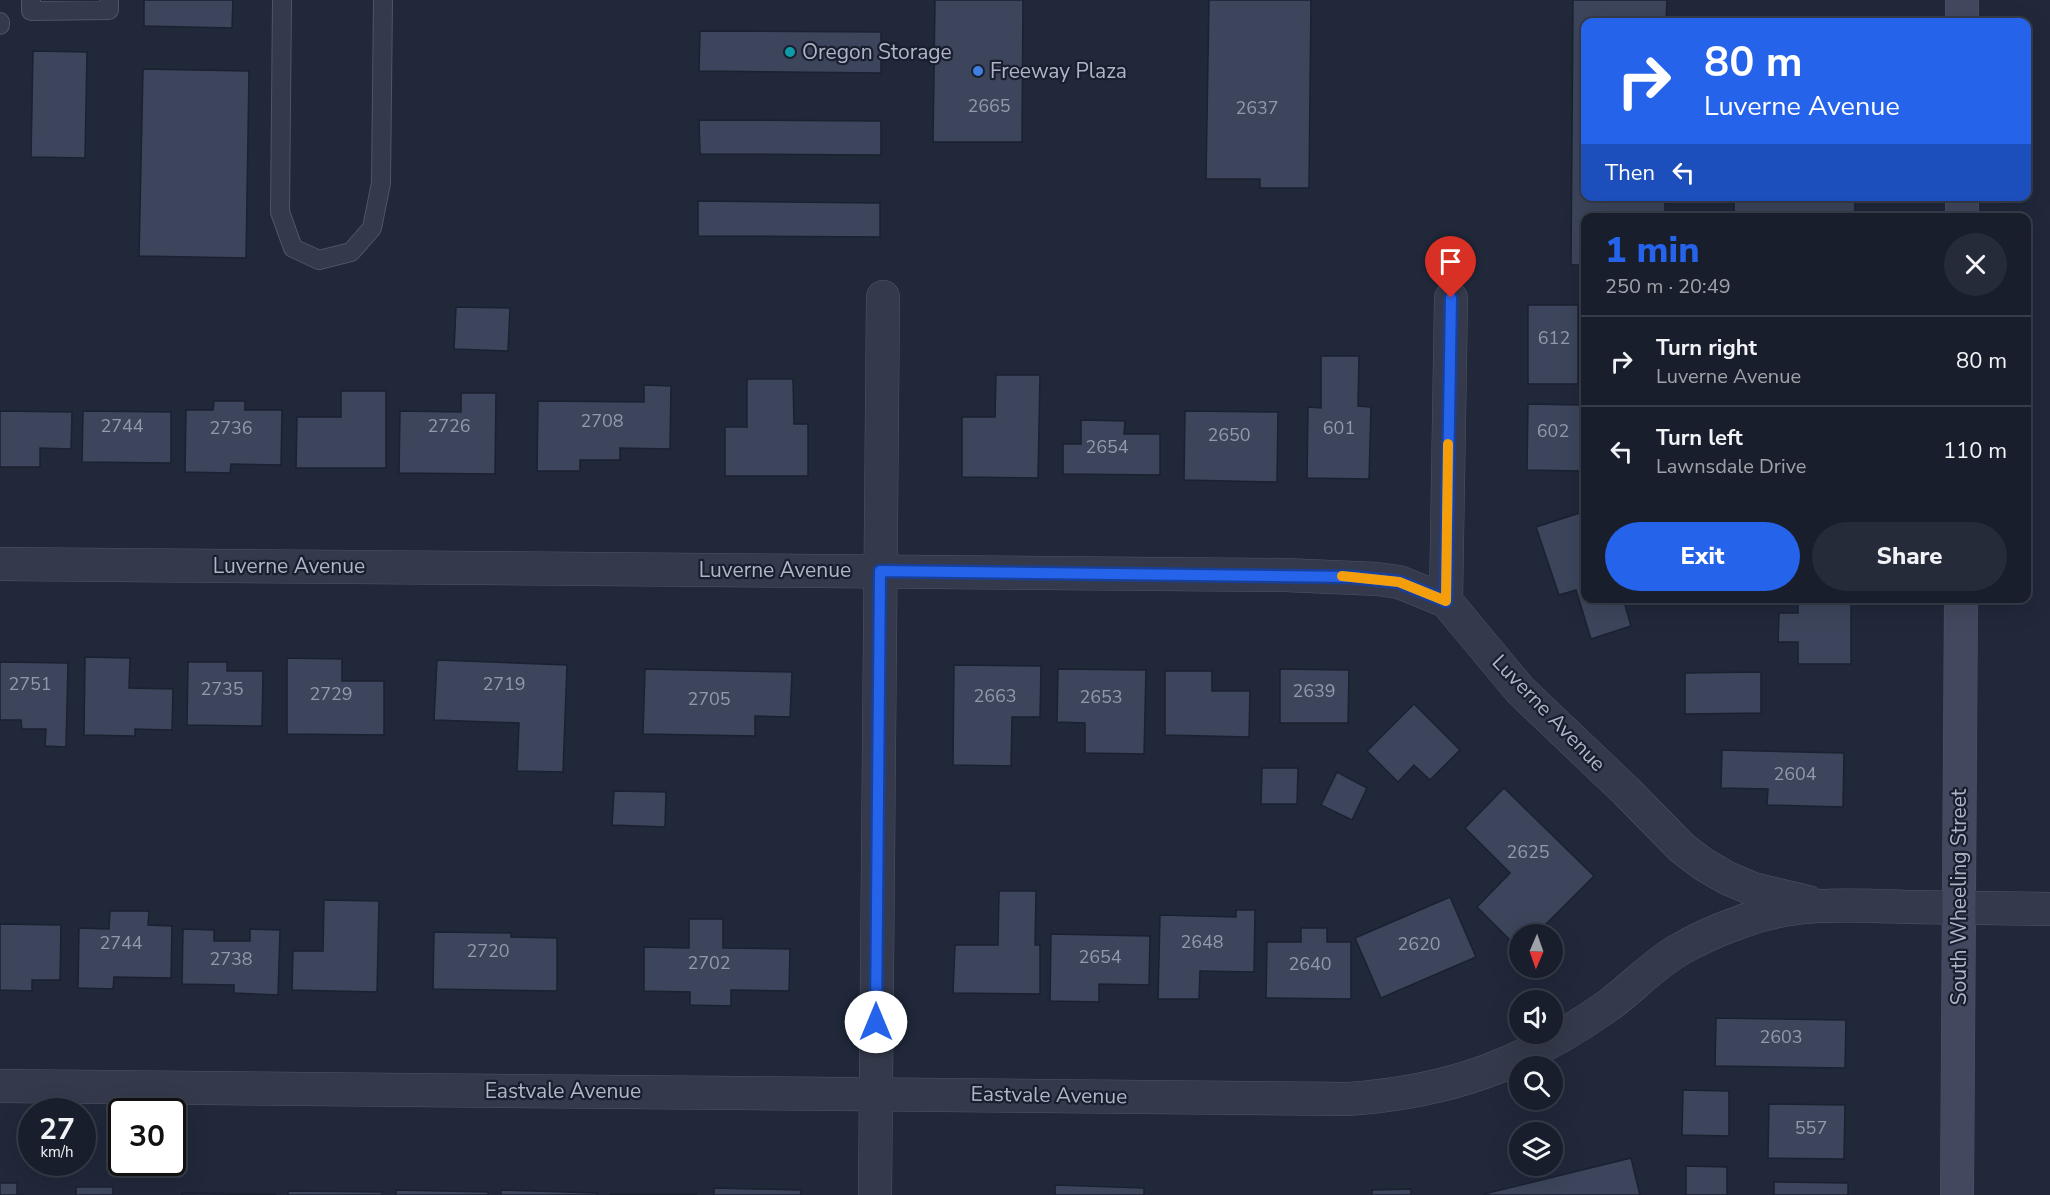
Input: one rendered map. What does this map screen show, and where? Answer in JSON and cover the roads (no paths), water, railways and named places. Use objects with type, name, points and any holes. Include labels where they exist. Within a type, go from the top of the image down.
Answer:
[{"type":"main road","points":[[1962,0],[1962,18]]},
{"type":"main road","name":"South Wheeling Street","points":[[1957,1195],[1961,603]]},
{"type":"street","points":[[875,1195],[883,297]]},
{"type":"street","points":[[1446,601],[1451,298]]},
{"type":"street","name":"Luverne Avenue","points":[[0,564],[1352,577],[1399,582],[1446,601],[1520,690],[1682,848],[1727,878],[1753,889],[1822,905]]},
{"type":"street","name":"Eastvale Avenue","points":[[0,1086],[1348,1099],[1413,1093],[1482,1074],[1517,1060],[1549,1044],[1611,1004],[1675,952],[1710,934],[1746,920],[1783,910],[1822,905],[2050,909]]},
{"type":"lane","points":[[31,0],[31,11],[109,10],[109,0]]},
{"type":"lane","points":[[282,0],[280,212],[293,248],[319,260],[351,252],[372,228],[381,183],[383,0]]},
{"type":"place","name":"Oregon Storage","points":[[790,52]]},
{"type":"place","name":"Freeway Plaza","points":[[978,71]]}]
